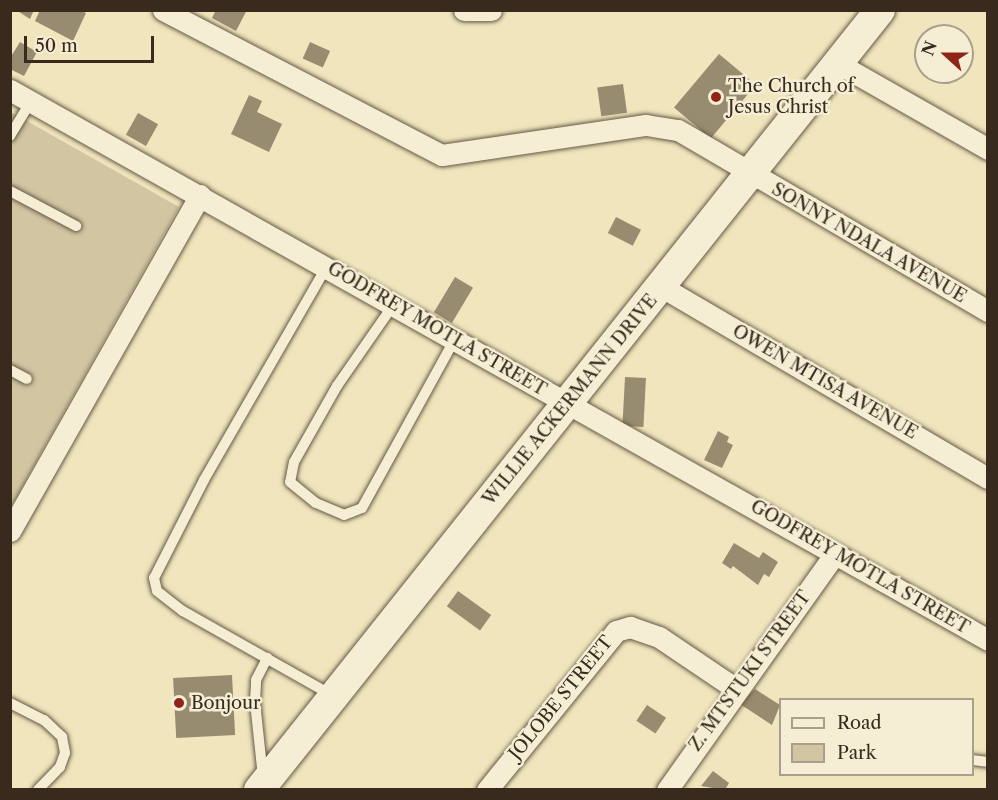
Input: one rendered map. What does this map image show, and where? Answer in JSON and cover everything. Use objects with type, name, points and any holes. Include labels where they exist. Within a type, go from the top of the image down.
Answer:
[{"type":"street","name":"SONNY NDALA AVENUE","points":[[163,10],[442,155],[663,125],[713,150],[750,175],[987,311]]},
{"type":"street","points":[[464,10],[490,10]]},
{"type":"street","name":"WILLIE ACKERMANN DRIVE","points":[[262,786],[662,287],[880,10]]},
{"type":"street","points":[[839,64],[987,149]]},
{"type":"street","name":"GODFREY MOTLA STREET","points":[[10,90],[327,266],[566,404],[987,640]]},
{"type":"street","points":[[10,531],[200,195]]},
{"type":"street","name":"OWEN MTISA AVENUE","points":[[662,287],[987,478]]},
{"type":"street","name":"Z. MTSTUKI STREET","points":[[667,789],[736,689],[835,554]]},
{"type":"street","name":"JOLOBE STREET","points":[[487,789],[616,631],[630,627],[659,637],[736,689]]},
{"type":"lane","points":[[10,136],[31,101]]},
{"type":"lane","points":[[10,191],[76,226]]},
{"type":"lane","points":[[327,266],[198,490],[154,578],[157,591],[183,611],[334,697]]},
{"type":"lane","points":[[394,304],[337,386],[294,462],[290,482],[316,503],[344,515],[362,508],[455,339]]},
{"type":"lane","points":[[10,370],[27,379]]},
{"type":"lane","points":[[262,786],[255,702],[256,680],[267,658]]},
{"type":"lane","points":[[10,703],[44,720],[62,737],[65,753],[60,767],[38,789]]},
{"type":"green space","points":[[11,112],[179,207],[11,506]]},
{"type":"building","points":[[16,10],[34,10],[30,19]]},
{"type":"building","points":[[40,10],[80,10],[86,13],[73,41],[35,21]]},
{"type":"building","points":[[216,10],[247,10],[236,31],[212,18]]},
{"type":"building","points":[[20,42],[37,52],[24,76],[10,69],[10,58]]},
{"type":"building","points":[[310,42],[330,51],[323,67],[303,58]]},
{"type":"building","name":"The Church of Jesus Christ","points":[[719,54],[756,85],[711,138],[674,108]]},
{"type":"building","points":[[623,84],[627,113],[601,116],[597,88]]},
{"type":"building","points":[[249,95],[262,101],[257,112],[282,124],[269,152],[231,134]]},
{"type":"building","points":[[138,113],[158,124],[146,146],[126,135]]},
{"type":"building","points":[[616,217],[641,230],[633,246],[608,233]]},
{"type":"building","points":[[455,277],[473,288],[452,323],[434,312]]},
{"type":"building","points":[[625,377],[646,378],[643,427],[622,426]]},
{"type":"building","points":[[718,431],[729,437],[727,442],[733,445],[722,468],[704,460]]},
{"type":"building","points":[[734,543],[759,558],[763,552],[778,562],[769,577],[764,574],[758,585],[733,566],[731,569],[722,563]]},
{"type":"building","points":[[458,591],[491,615],[480,630],[447,606]]},
{"type":"building","points":[[232,675],[235,735],[176,738],[173,678]]},
{"type":"building","points":[[755,689],[779,704],[779,708],[772,725],[740,704]]},
{"type":"building","points":[[647,705],[666,718],[655,734],[636,721]]},
{"type":"building","points":[[713,771],[729,783],[725,790],[701,786]]},
{"type":"place","name":"The Church of Jesus Christ","points":[[716,97]]},
{"type":"place","name":"Bonjour","points":[[179,703]]}]
